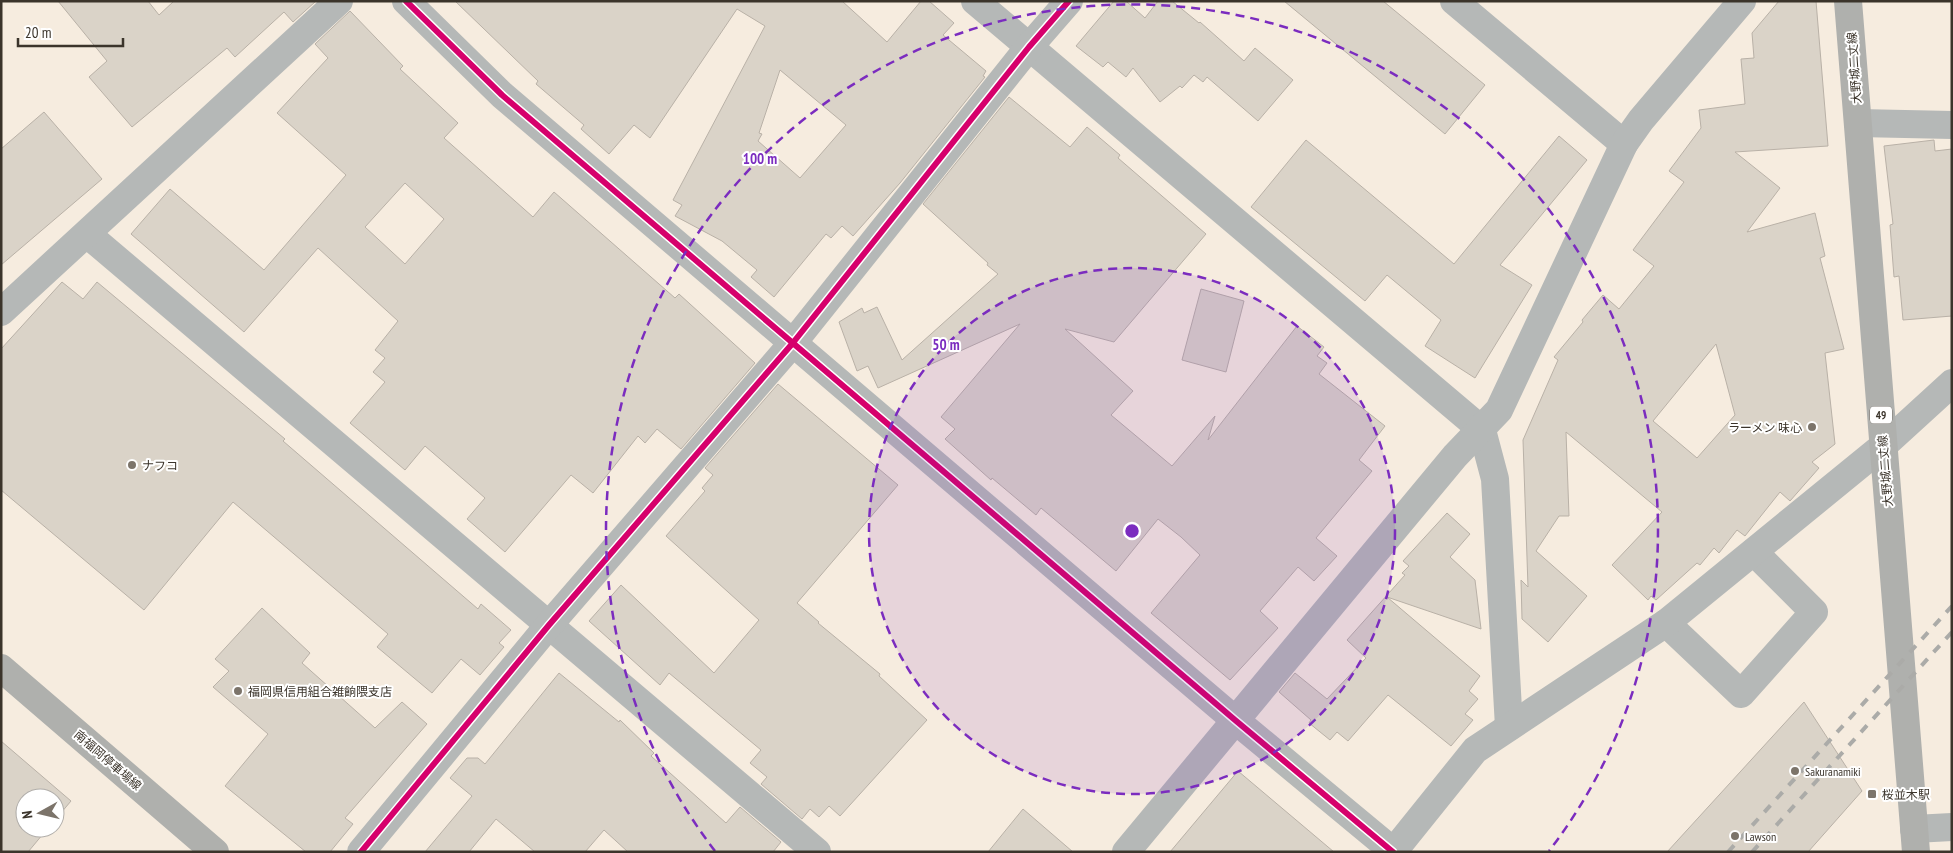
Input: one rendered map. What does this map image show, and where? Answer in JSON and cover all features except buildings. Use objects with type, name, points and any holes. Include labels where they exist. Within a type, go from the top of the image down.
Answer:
[{"type":"main road","name":"大野城二丈線","points":[[1848,1],[1915,840]]},
{"type":"main road","name":"南福岡停車場線","points":[[1,668],[215,852]]},
{"type":"street","points":[[1,312],[340,1]]},
{"type":"street","points":[[406,1],[502,95],[792,344],[1393,852],[1475,750],[1666,623],[1883,446],[1952,383]]},
{"type":"street","points":[[975,1],[1482,430],[1496,479],[1509,727]]},
{"type":"street","points":[[361,852],[549,625],[792,344],[1029,47],[1069,1]]},
{"type":"street","points":[[1454,1],[1624,144]]},
{"type":"street","points":[[1126,852],[1455,456],[1482,430],[1499,410],[1624,144],[1641,120],[1742,1]]},
{"type":"street","points":[[1858,123],[1952,125]]},
{"type":"street","points":[[87,234],[817,852]]},
{"type":"street","points":[[1666,623],[1741,694],[1814,612],[1754,552]]},
{"type":"street","points":[[1915,840],[1952,827]]},
{"type":"railway","points":[[1728,852],[1952,606]]},
{"type":"railway","points":[[1752,852],[1952,632]]},
{"type":"cycle path","points":[[406,1],[502,95],[1235,720],[1393,852]]},
{"type":"cycle path","points":[[361,852],[549,625],[792,344],[1029,47],[1069,1]]},
{"type":"place","name":"ラーメン 味心","points":[[1812,427]]},
{"type":"place","name":"ナフコ","points":[[132,465]]},
{"type":"place","name":"福岡県信用組合雑餉隈支店","points":[[238,691]]},
{"type":"place","name":"Sakuranamiki","points":[[1795,771]]},
{"type":"place","name":"桜並木駅","points":[[1872,794]]},
{"type":"place","name":"Lawson","points":[[1735,836]]}]
